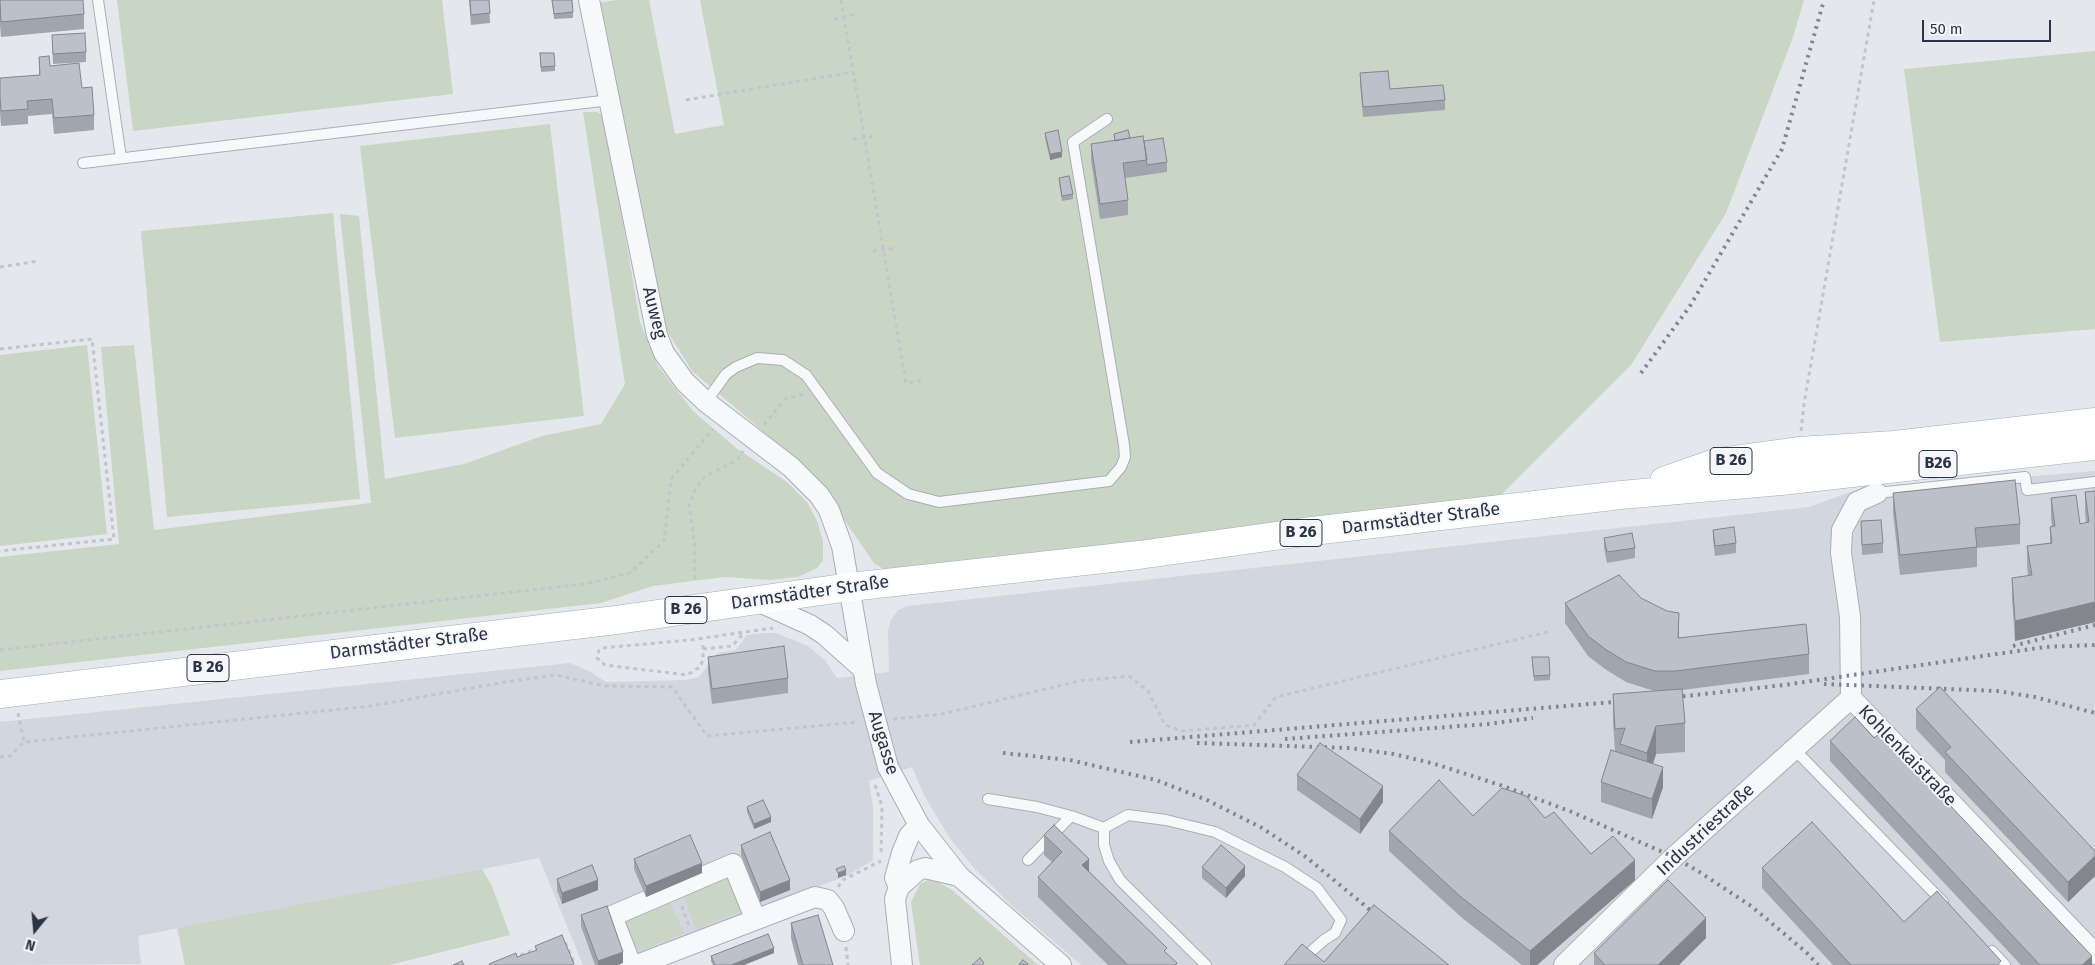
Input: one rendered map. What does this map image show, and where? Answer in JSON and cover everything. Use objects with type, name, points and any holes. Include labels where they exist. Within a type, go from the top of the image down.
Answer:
[{"type":"main road","name":"Darmstädter Straße","points":[[1621,495],[1718,462],[1799,450],[1894,445],[2095,422]]},
{"type":"main road","name":"Darmstädter Straße","points":[[7,693],[616,620],[850,586],[1140,555],[1304,532],[1621,495],[1781,481],[2095,446]]},
{"type":"street","name":"Auweg","points":[[589,0],[657,335],[675,370],[706,402],[791,467],[824,502],[837,528],[850,586]]},
{"type":"street","name":"Kohlenkaistraße","points":[[1877,493],[1857,502],[1842,530],[1841,553],[1850,617],[1851,698],[2095,954]]},
{"type":"street","name":"Augasse","points":[[850,586],[881,774],[959,876],[1061,965]]},
{"type":"street","points":[[755,600],[810,625],[865,677]]},
{"type":"street","name":"Industriestraße","points":[[1564,965],[1674,857],[1851,698]]},
{"type":"street","points":[[899,887],[895,878],[902,853],[909,836],[919,825]]},
{"type":"street","points":[[631,965],[612,916],[733,864],[756,918]]},
{"type":"street","points":[[902,965],[896,899],[899,887],[918,870],[925,868],[959,876]]},
{"type":"street","points":[[637,965],[686,952],[756,918],[803,900],[822,897],[828,900],[834,908],[844,931]]},
{"type":"lane","points":[[98,0],[121,158]]},
{"type":"lane","points":[[83,162],[610,100]]},
{"type":"lane","points":[[706,402],[726,374],[736,367],[757,358],[783,360],[806,375],[878,473],[908,494],[924,500],[939,502],[1109,481],[1116,474],[1124,457],[1124,445],[1073,142],[1106,119]]},
{"type":"lane","points":[[1877,493],[2025,477],[2027,490],[2095,482]]},
{"type":"lane","points":[[1794,748],[1950,909]]},
{"type":"lane","points":[[988,799],[1071,816],[1104,828],[1128,815],[1166,820],[1215,832],[1285,867],[1317,888],[1341,920],[1335,933],[1324,940],[1296,965]]},
{"type":"lane","points":[[1028,860],[1071,816]]},
{"type":"lane","points":[[1104,828],[1104,845],[1109,861],[1120,880],[1206,965]]},
{"type":"lane","points":[[1985,944],[2005,965]]},
{"type":"path","points":[[841,0],[906,383],[922,380]]},
{"type":"path","points":[[1799,450],[1804,404],[1874,0]]},
{"type":"path","points":[[834,19],[856,14]]},
{"type":"path","points":[[686,100],[853,72]]},
{"type":"path","points":[[853,140],[877,136]]},
{"type":"path","points":[[873,251],[896,248]]},
{"type":"path","points":[[0,267],[39,261]]},
{"type":"path","points":[[0,349],[92,339],[114,539],[0,551]]},
{"type":"path","points":[[695,579],[695,546],[690,506],[695,490],[704,477],[737,460],[785,399],[817,391]]},
{"type":"path","points":[[0,650],[584,584],[630,573],[664,541],[672,479],[724,415]]},
{"type":"path","points":[[703,645],[704,660],[700,667],[687,675],[605,665],[597,658],[599,650],[602,648],[690,640],[760,629],[781,630]]},
{"type":"path","points":[[883,720],[942,714],[1079,681],[1129,676],[1148,691],[1166,725],[1182,731],[1254,725],[1276,697],[1552,631]]},
{"type":"path","points":[[703,649],[732,646],[743,633]]},
{"type":"path","points":[[0,757],[10,756],[24,742],[103,732],[149,730],[209,722],[371,706],[505,682],[556,675],[605,686],[672,687],[707,736],[863,722]]},
{"type":"path","points":[[7,693],[24,742]]},
{"type":"path","points":[[881,774],[881,861],[884,868]]},
{"type":"path","points":[[843,880],[881,861]]},
{"type":"path","points":[[676,889],[686,952]]},
{"type":"path","points":[[555,942],[564,939],[575,965]]},
{"type":"path","points":[[511,958],[546,945]]},
{"type":"shaded area","points":[[2095,471],[2095,965],[1081,965],[1010,904],[974,868],[949,837],[925,797],[912,767],[869,781],[873,807],[873,860],[847,876],[724,921],[618,965],[583,965],[539,858],[138,936],[141,964],[0,965],[0,722],[570,663],[589,671],[606,682],[686,680],[699,677],[718,653],[736,650],[747,635],[765,633],[776,633],[808,646],[825,660],[837,678],[889,672],[888,630],[891,620],[898,610],[908,606],[1809,507],[1853,491]]},
{"type":"green space","points":[[117,0],[442,0],[453,94],[133,131]]},
{"type":"green space","points":[[616,0],[649,0],[675,134],[724,125],[700,0],[1804,0],[1792,40],[1726,213],[1631,365],[1496,500],[1481,507],[885,570],[874,563],[812,473],[692,371],[666,329],[599,3]]},
{"type":"green space","points":[[2095,51],[2095,329],[1940,342],[1904,69]]},
{"type":"green space","points":[[583,112],[597,112],[602,115],[606,123],[640,322],[658,366],[693,411],[736,448],[787,482],[807,502],[818,523],[823,542],[823,561],[817,568],[798,577],[770,580],[725,577],[653,586],[601,603],[0,671],[0,557],[119,544],[101,347],[134,345],[154,530],[371,503],[340,214],[359,216],[385,479],[464,464],[542,436],[601,424],[625,384]]},
{"type":"green space","points":[[550,124],[584,416],[395,438],[360,146]]},
{"type":"green space","points":[[333,213],[360,499],[167,517],[141,231]]},
{"type":"green space","points":[[87,345],[107,534],[0,546],[0,355]]},
{"type":"green space","points":[[482,869],[492,886],[510,935],[390,965],[185,965],[177,928]]},
{"type":"green space","points":[[727,877],[743,911],[696,929],[684,896]]},
{"type":"green space","points":[[928,880],[936,881],[952,890],[1038,965],[920,965],[911,902],[920,884]]},
{"type":"green space","points":[[669,900],[684,933],[636,953],[623,920]]},
{"type":"building","points":[[0,0],[83,0],[84,14],[1,22]]},
{"type":"building","points":[[470,0],[489,0],[490,13],[471,15]]},
{"type":"building","points":[[552,0],[572,0],[573,12],[554,14]]},
{"type":"building","points":[[85,33],[86,52],[53,54],[52,35]]},
{"type":"building","points":[[540,53],[554,53],[555,66],[541,67]]},
{"type":"building","points":[[49,56],[50,66],[79,63],[82,88],[92,87],[94,115],[54,118],[52,99],[27,101],[28,109],[1,111],[0,78],[40,75],[39,57]]},
{"type":"building","points":[[1388,71],[1390,89],[1443,85],[1445,100],[1363,107],[1360,73]]},
{"type":"building","points":[[1058,130],[1062,152],[1050,154],[1045,133]]},
{"type":"building","points":[[1128,130],[1130,138],[1115,141],[1114,134]]},
{"type":"building","points":[[1143,136],[1147,160],[1123,163],[1128,200],[1100,204],[1091,144]]},
{"type":"building","points":[[1163,138],[1167,162],[1147,165],[1144,141]]},
{"type":"building","points":[[1069,176],[1073,194],[1062,196],[1059,178]]},
{"type":"building","points":[[2015,480],[2020,524],[1975,528],[1977,547],[1900,555],[1893,493]]},
{"type":"building","points":[[2095,491],[2095,602],[2015,621],[2012,578],[2032,575],[2027,546],[2052,543],[2050,527],[2055,526],[2051,498],[2076,495],[2080,524],[2089,522],[2085,492]]},
{"type":"building","points":[[1881,520],[1883,543],[1862,545],[1861,521]]},
{"type":"building","points":[[1734,527],[1736,543],[1715,546],[1713,530]]},
{"type":"building","points":[[1632,533],[1635,548],[1607,552],[1604,538]]},
{"type":"building","points":[[1619,575],[1641,598],[1667,611],[1679,613],[1678,638],[1806,624],[1809,654],[1676,671],[1655,671],[1626,662],[1588,636],[1565,603]]},
{"type":"building","points":[[784,646],[788,678],[712,689],[708,657]]},
{"type":"building","points":[[1532,657],[1549,657],[1550,675],[1534,676]]},
{"type":"building","points":[[1940,687],[2095,851],[2095,856],[2068,882],[1945,752],[1951,747],[1916,709]]},
{"type":"building","points":[[1682,689],[1685,723],[1656,726],[1647,753],[1620,744],[1625,728],[1615,729],[1613,694]]},
{"type":"building","points":[[1855,717],[1874,738],[1881,732],[2092,956],[2082,965],[2040,965],[1830,741]]},
{"type":"building","points":[[1320,743],[1383,786],[1360,819],[1297,775]]},
{"type":"building","points":[[1611,750],[1663,767],[1652,799],[1601,782]]},
{"type":"building","points":[[1439,780],[1473,816],[1502,788],[1526,796],[1545,818],[1554,812],[1591,854],[1613,836],[1635,860],[1530,951],[1461,897],[1389,831]]},
{"type":"building","points":[[763,800],[771,817],[754,824],[747,807]]},
{"type":"building","points":[[1812,822],[1904,922],[1937,891],[2001,961],[1997,965],[1851,965],[1762,868]]},
{"type":"building","points":[[1054,825],[1089,859],[1082,865],[1167,948],[1164,951],[1177,963],[1175,965],[1128,965],[1038,877],[1062,852],[1044,835]]},
{"type":"building","points":[[770,832],[790,880],[760,892],[741,845]]},
{"type":"building","points":[[690,835],[702,863],[646,886],[634,859]]},
{"type":"building","points":[[1221,845],[1245,866],[1226,888],[1202,867]]},
{"type":"building","points":[[592,865],[598,880],[562,893],[557,879]]},
{"type":"building","points":[[844,866],[846,870],[838,873],[836,869]]},
{"type":"building","points":[[1668,880],[1706,918],[1658,965],[1605,965],[1594,953]]},
{"type":"building","points":[[1374,905],[1449,965],[1284,965],[1302,944],[1324,962]]},
{"type":"building","points":[[607,906],[623,952],[598,961],[581,915]]},
{"type":"building","points":[[818,915],[833,965],[803,965],[791,923]]},
{"type":"building","points":[[768,934],[774,948],[731,965],[715,965],[711,956]]},
{"type":"building","points":[[562,935],[574,964],[489,964],[516,953],[517,957],[537,950],[535,946]]},
{"type":"building","points":[[980,958],[984,963],[982,965],[972,965]]},
{"type":"building","points":[[1023,960],[1028,964],[1027,965],[1019,964]]},
{"type":"building","points":[[462,961],[464,965],[453,965]]},
{"type":"railway","points":[[1641,373],[1690,306],[1782,149],[1824,0]]},
{"type":"railway","points":[[2013,646],[2095,625]]},
{"type":"railway","points":[[1668,698],[1784,685],[2045,647],[2095,645]]},
{"type":"railway","points":[[1824,684],[1997,691],[2035,697],[2095,713]]},
{"type":"railway","points":[[1130,742],[1626,701]]},
{"type":"railway","points":[[1285,739],[1488,724],[1533,718]]},
{"type":"railway","points":[[1197,743],[1350,748],[1394,754],[1435,764],[1503,786],[1572,812],[1674,857],[1751,906],[1806,952],[1818,965]]},
{"type":"railway","points":[[1003,753],[1070,760],[1156,780],[1207,800],[1262,828],[1306,857],[1381,919]]}]
